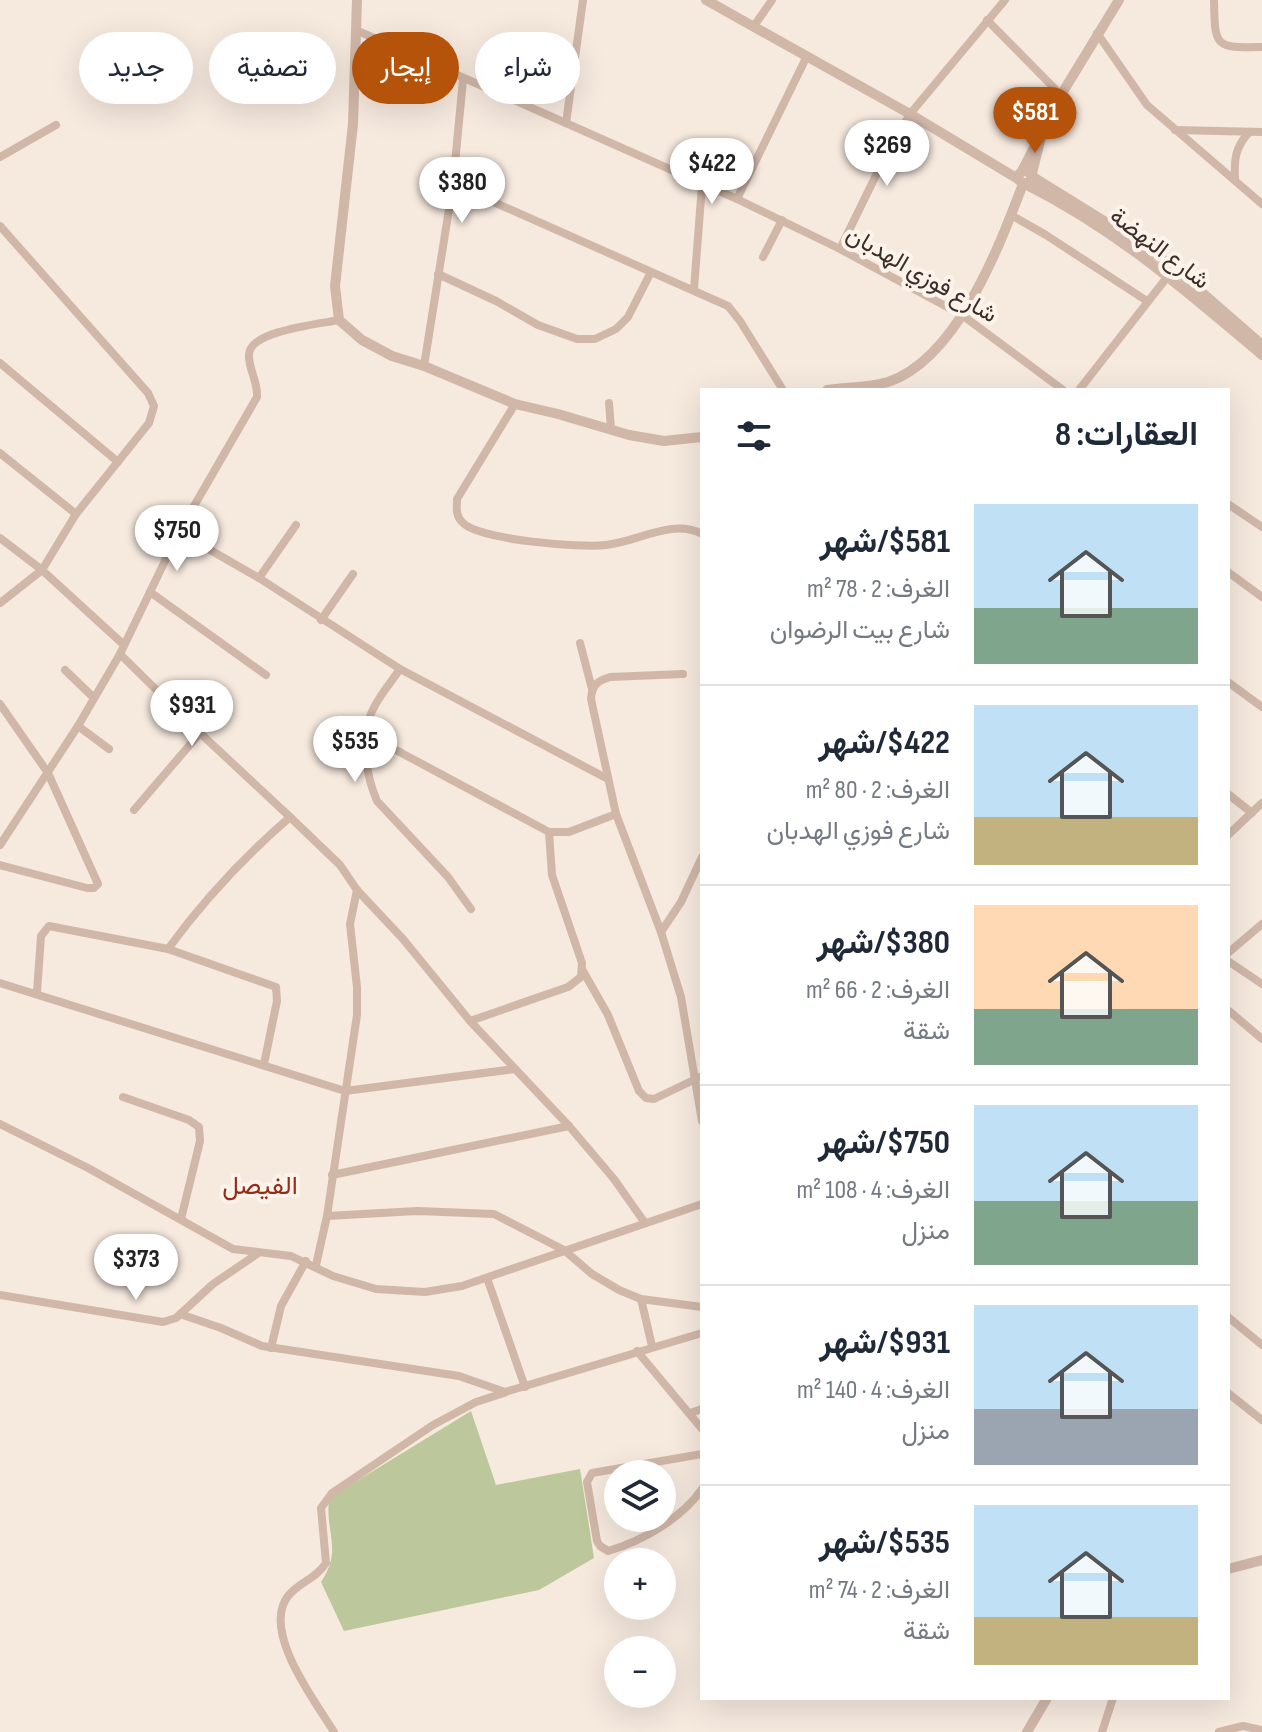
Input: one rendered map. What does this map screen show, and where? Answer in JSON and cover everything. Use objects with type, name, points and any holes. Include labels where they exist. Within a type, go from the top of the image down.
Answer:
[{"type":"street","points":[[357,0],[353,124],[335,286],[339,320],[362,340],[392,356],[515,404],[629,435],[664,441],[700,437]]},
{"type":"street","points":[[566,123],[583,0]]},
{"type":"street","points":[[706,0],[989,160],[1025,177]]},
{"type":"street","points":[[754,26],[772,0]]},
{"type":"street","points":[[840,249],[910,114],[1005,0]]},
{"type":"street","points":[[850,388],[873,386],[908,372],[933,351],[962,315],[1011,215],[1041,135],[1061,95],[1119,0]]},
{"type":"street","points":[[1214,0],[1215,35],[1220,43],[1230,48],[1262,47]]},
{"type":"street","points":[[987,20],[1061,95]]},
{"type":"street","name":"شارع فوزي الهدبان","points":[[358,31],[737,199],[840,249],[962,315],[1060,388]]},
{"type":"street","points":[[1097,33],[1140,96],[1174,130],[1262,204]]},
{"type":"street","points":[[737,199],[807,56]]},
{"type":"street","points":[[424,366],[453,184],[463,80]]},
{"type":"street","points":[[0,157],[56,125]]},
{"type":"street","points":[[1174,130],[1262,132]]},
{"type":"street","points":[[1235,180],[1234,156],[1239,143],[1249,132]]},
{"type":"street","name":"شارع النهضة","points":[[1025,177],[1148,259],[1262,355]]},
{"type":"street","name":"شارع النهضة","points":[[1025,177],[1112,225],[1168,263],[1262,345]]},
{"type":"street","points":[[453,184],[728,306],[782,388]]},
{"type":"street","points":[[694,289],[702,185]]},
{"type":"street","points":[[1011,215],[1059,242],[1147,301]]},
{"type":"street","points":[[763,257],[782,220]]},
{"type":"street","points":[[0,226],[148,393],[154,406],[149,423],[76,514],[42,570],[0,603]]},
{"type":"street","points":[[438,274],[538,325],[577,339],[595,339],[616,329],[628,317],[650,274]]},
{"type":"street","points":[[1081,388],[1168,276]]},
{"type":"street","points":[[0,845],[78,726],[122,650],[179,532],[257,397],[258,386],[248,355],[250,347],[264,336],[339,320]]},
{"type":"street","points":[[0,363],[118,462]]},
{"type":"street","points":[[609,403],[611,429]]},
{"type":"street","points":[[515,404],[457,499],[456,512],[472,530],[492,536],[604,545],[683,527],[700,533]]},
{"type":"street","points":[[0,453],[76,514]]},
{"type":"street","points":[[1230,505],[1258,525],[1262,513]]},
{"type":"street","points":[[259,578],[296,525]]},
{"type":"street","points":[[179,532],[259,578],[400,669],[606,778]]},
{"type":"street","points":[[0,538],[42,570],[200,733],[340,865],[357,890],[403,939],[470,1021],[569,1126],[614,1179],[645,1223]]},
{"type":"street","points":[[1230,573],[1262,597]]},
{"type":"street","points":[[321,620],[353,574]]},
{"type":"street","points":[[150,592],[266,675]]},
{"type":"street","points":[[549,832],[552,875],[583,971],[608,1015],[639,1091],[646,1098],[654,1099],[699,1078],[681,997],[661,932],[616,814],[606,778],[595,726],[592,689],[580,643]]},
{"type":"street","points":[[400,669],[369,718],[366,734],[371,787],[377,801],[448,877],[471,909]]},
{"type":"street","points":[[65,670],[94,698]]},
{"type":"street","points":[[592,689],[598,681],[610,677],[683,674]]},
{"type":"street","points":[[1230,683],[1262,707]]},
{"type":"street","points":[[0,704],[48,773],[98,884],[87,888],[0,865]]},
{"type":"street","points":[[78,726],[109,749]]},
{"type":"street","points":[[134,810],[200,733]]},
{"type":"street","points":[[366,734],[549,832],[569,832],[616,814]]},
{"type":"street","points":[[1230,796],[1252,813]]},
{"type":"street","points":[[1230,833],[1262,803]]},
{"type":"street","points":[[168,949],[263,840],[290,817]]},
{"type":"street","points":[[661,932],[681,902],[700,861]]},
{"type":"street","points":[[316,1265],[327,1216],[357,1015],[350,924],[357,890]]},
{"type":"street","points":[[1230,951],[1262,924]]},
{"type":"street","points":[[37,992],[41,936],[49,926],[168,949],[276,987],[277,1001],[264,1064]]},
{"type":"street","points":[[1230,962],[1262,984]]},
{"type":"street","points":[[470,1021],[568,987],[578,981],[583,971]]},
{"type":"street","points":[[0,983],[37,992],[345,1091],[515,1069]]},
{"type":"street","points":[[1230,1012],[1262,1039]]},
{"type":"street","points":[[123,1097],[189,1120],[199,1127],[200,1141],[181,1219]]},
{"type":"street","points":[[0,1124],[88,1168],[233,1249],[291,1256],[352,1282],[400,1292],[425,1292],[462,1286],[700,1205]]},
{"type":"street","points":[[332,1175],[569,1126]]},
{"type":"street","points":[[327,1216],[430,1210],[494,1214],[564,1250],[605,1284],[641,1299],[700,1307]]},
{"type":"street","points":[[0,1295],[154,1321],[170,1320],[213,1284],[257,1254]]},
{"type":"street","points":[[271,1348],[281,1306],[306,1261]]},
{"type":"street","points":[[487,1278],[525,1387]]},
{"type":"street","points":[[641,1299],[652,1346]]},
{"type":"street","points":[[180,1314],[271,1348],[459,1376],[505,1392]]},
{"type":"street","points":[[1230,1319],[1262,1345]]},
{"type":"street","points":[[334,1732],[295,1666],[283,1639],[280,1621],[282,1606],[290,1593],[314,1578],[326,1563],[327,1551],[320,1516],[324,1501],[433,1425],[476,1402],[700,1334]]},
{"type":"street","points":[[637,1351],[700,1426]]},
{"type":"street","points":[[1230,1395],[1262,1420]]},
{"type":"street","points":[[690,1413],[700,1410]]},
{"type":"street","points":[[700,1454],[592,1473],[587,1482],[597,1541],[608,1551],[621,1546],[673,1520],[700,1492]]},
{"type":"street","points":[[1230,1565],[1262,1560]]},
{"type":"street","points":[[1027,1732],[1046,1700]]},
{"type":"street","points":[[1102,1732],[1112,1700]]},
{"type":"street","points":[[1219,1732],[1243,1726],[1262,1730]]},
{"type":"green space","points":[[471,1411],[496,1485],[580,1469],[594,1558],[539,1590],[344,1631],[321,1582],[332,1550],[329,1498]]},
{"type":"district","name":"الفيصل","points":[[260,1185]]}]
